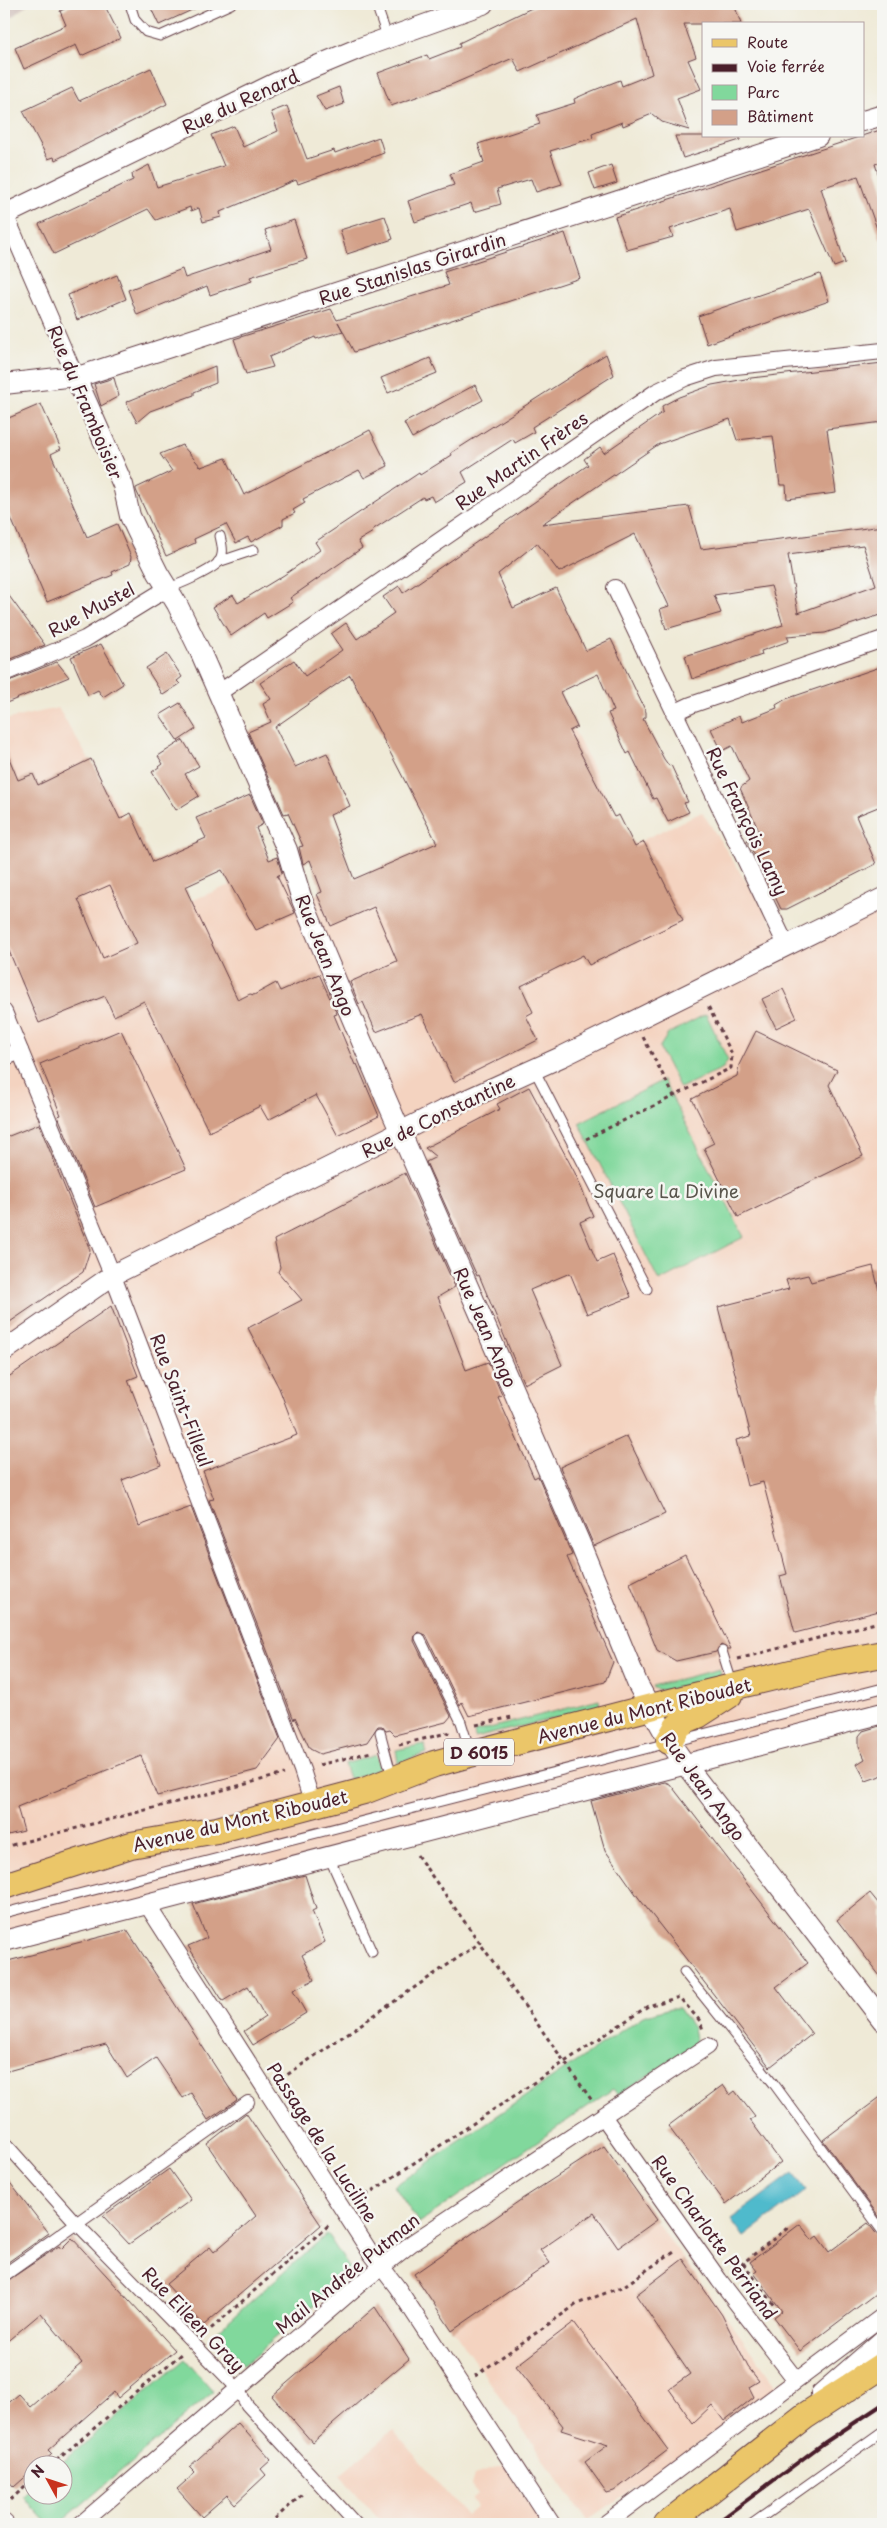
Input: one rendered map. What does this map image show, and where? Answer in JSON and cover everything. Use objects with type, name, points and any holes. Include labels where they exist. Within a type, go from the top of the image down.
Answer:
[{"type":"main road","name":"Avenue du Mont Riboudet","points":[[4,1886],[131,1845],[217,1830],[364,1791],[434,1764],[470,1754],[649,1707],[828,1664],[883,1654]]},
{"type":"main road","name":"D 6015","points":[[669,1741],[677,1727],[686,1720],[698,1716],[738,1687]]},
{"type":"main road","points":[[667,2524],[805,2416],[883,2365]]},
{"type":"street","name":"Rue du Renard","points":[[4,214],[278,82],[360,48],[483,4]]},
{"type":"street","points":[[864,122],[883,115]]},
{"type":"street","name":"Rue Stanislas Girardin","points":[[4,384],[76,378],[812,138]]},
{"type":"street","name":"Rue du Framboisier","points":[[4,214],[123,485],[130,516],[168,588]]},
{"type":"street","name":"Rue Martin Frères","points":[[217,694],[656,392],[686,378],[716,368],[883,351]]},
{"type":"street","name":"Rue Jean Ango","points":[[168,588],[200,652],[287,850],[302,900],[579,1541],[630,1669],[649,1707],[685,1764],[883,2021]]},
{"type":"street","name":"Rue Mustel","points":[[4,672],[84,639],[168,588]]},
{"type":"street","name":"Rue François Lamy","points":[[615,588],[786,945]]},
{"type":"street","points":[[674,714],[691,705],[883,639]]},
{"type":"street","name":"Rue de Constantine","points":[[4,1351],[113,1275],[883,898]]},
{"type":"street","name":"Rue Saint-Filleul","points":[[4,1012],[113,1275],[302,1770],[313,1805]]},
{"type":"street","points":[[4,1058],[20,1051]]},
{"type":"street","points":[[4,1941],[883,1713]]},
{"type":"street","name":"Passage de la Luciline","points":[[146,1903],[265,2090],[552,2524]]},
{"type":"street","name":"Mail Andrée Putman","points":[[81,2524],[412,2243],[599,2111],[708,2046]]},
{"type":"street","points":[[4,2275],[248,2102]]},
{"type":"street","name":"Rue Charlotte Perriand","points":[[599,2111],[719,2280],[796,2380]]},
{"type":"street","name":"Rue Eileen Gray","points":[[4,2142],[77,2224],[238,2389],[247,2405],[356,2524]]},
{"type":"street","points":[[605,2524],[883,2316]]},
{"type":"street","points":[[805,2416],[812,2402],[883,2340]]},
{"type":"lane","points":[[130,4],[135,20],[146,32],[160,36],[231,4]]},
{"type":"lane","points":[[376,4],[388,39]]},
{"type":"lane","points":[[218,562],[223,550],[220,536]]},
{"type":"lane","points":[[168,588],[182,583],[218,562],[254,550]]},
{"type":"lane","points":[[534,1068],[646,1289]]},
{"type":"lane","points":[[420,1638],[461,1722],[470,1754]]},
{"type":"lane","points":[[722,1650],[738,1687]]},
{"type":"lane","points":[[4,1912],[883,1688]]},
{"type":"lane","points":[[380,1732],[393,1780]]},
{"type":"lane","points":[[328,1856],[372,1952]]},
{"type":"lane","points":[[684,1972],[774,2084],[883,2232]]},
{"type":"lane","points":[[752,2524],[883,2431]]},
{"type":"path","points":[[573,1145],[731,1068],[732,1054],[699,988]]},
{"type":"path","points":[[634,1020],[674,1096]]},
{"type":"path","name":"Avenue du Mont Riboudet","points":[[727,1662],[883,1621]]},
{"type":"path","points":[[414,1850],[599,2111]]},
{"type":"path","points":[[281,2079],[481,1942]]},
{"type":"path","points":[[359,2200],[648,2006],[679,1997],[700,2021],[708,2046]]},
{"type":"path","points":[[719,2280],[790,2226]]},
{"type":"path","points":[[461,2385],[577,2304],[624,2286],[691,2239]]},
{"type":"path","points":[[743,2263],[775,2306]]},
{"type":"path","points":[[269,2524],[316,2481]]},
{"type":"path","points":[[4,2505],[22,2490]]},
{"type":"shaded area","points":[[4,4],[28,4],[4,24]]},
{"type":"shaded area","points":[[500,577],[630,846],[702,812],[786,945],[883,893],[883,1713],[4,1941],[4,720],[58,708],[177,906],[289,862],[302,900],[436,843],[364,701]]},
{"type":"shaded area","points":[[604,2151],[778,2387],[587,2521],[414,2274]]},
{"type":"shaded area","points":[[393,2430],[466,2516],[477,2507],[472,2499],[478,2494],[471,2485],[474,2475],[505,2465],[541,2524],[383,2524],[340,2475]]},
{"type":"green space","points":[[706,1014],[728,1060],[723,1068],[680,1088],[659,1048],[668,1034]]},
{"type":"green space","name":"Square La Divine","points":[[663,1080],[744,1237],[659,1281],[579,1123]]},
{"type":"green space","points":[[720,1669],[721,1676],[667,1690],[660,1690],[652,1686]]},
{"type":"green space","points":[[599,1700],[600,1707],[475,1738],[474,1732]]},
{"type":"green space","points":[[424,1744],[427,1753],[398,1763],[396,1750]]},
{"type":"green space","points":[[376,1755],[380,1769],[351,1779],[349,1778],[344,1764]]},
{"type":"green space","points":[[670,2008],[679,2008],[693,2028],[696,2044],[618,2095],[613,2089],[419,2223],[394,2186],[643,2016]]},
{"type":"green space","points":[[327,2234],[352,2272],[244,2365],[215,2333]]},
{"type":"green space","points":[[185,2359],[213,2392],[59,2524],[49,2524],[32,2506],[72,2506],[72,2456],[70,2456]]},
{"type":"water","points":[[793,2173],[806,2190],[744,2237],[731,2219]]},
{"type":"building","points":[[75,4],[104,4],[121,38],[81,56],[76,45],[24,69],[15,48],[66,25],[60,11]]},
{"type":"building","points":[[149,4],[205,4],[159,25]]},
{"type":"building","points":[[540,4],[734,4],[740,22],[684,24],[696,57],[688,60],[701,89],[677,98],[689,130],[662,122],[652,114],[623,126],[622,122],[592,134],[593,138],[550,151],[562,184],[536,192],[531,179],[497,189],[501,204],[474,212],[471,203],[415,222],[408,201],[454,185],[450,174],[484,162],[478,144],[540,124],[537,115],[575,103],[574,99],[592,91],[620,80],[622,86],[652,74],[637,19],[520,72],[513,58],[453,84],[391,106],[378,73],[427,55],[429,59],[460,47],[459,43]]},
{"type":"building","points":[[151,68],[167,104],[55,160],[54,157],[48,159],[23,111],[72,88],[79,101]]},
{"type":"building","points":[[339,87],[344,104],[325,111],[316,96]]},
{"type":"building","points":[[287,106],[307,159],[334,150],[335,153],[379,137],[384,153],[298,184],[296,180],[220,212],[221,217],[203,222],[199,208],[191,211],[190,207],[156,220],[148,209],[54,254],[39,224],[133,180],[132,174],[149,165],[157,187],[224,166],[211,135],[234,126],[243,147],[278,131],[271,112]]},
{"type":"building","points":[[883,129],[883,161],[875,164],[883,188],[883,240],[881,240],[858,176],[821,188],[845,263],[834,267],[809,209],[737,232],[730,209],[670,229],[673,237],[627,250],[615,217],[856,138],[864,138],[864,135]]},
{"type":"building","points":[[675,136],[740,138],[740,140],[683,158]]},
{"type":"building","points":[[611,165],[617,183],[595,190],[589,173]]},
{"type":"building","points":[[385,216],[393,239],[347,254],[340,230]]},
{"type":"building","points":[[294,220],[307,259],[250,277],[252,281],[210,295],[207,286],[137,315],[128,290],[182,269],[185,278],[271,249],[265,230]]},
{"type":"building","points":[[565,233],[580,278],[354,352],[343,331],[316,339],[315,337],[269,357],[273,367],[246,374],[234,339],[331,309],[337,320],[449,285],[444,272]]},
{"type":"building","points":[[820,274],[829,301],[707,344],[698,316]]},
{"type":"building","points":[[117,275],[126,299],[77,320],[68,295]]},
{"type":"building","points":[[606,354],[614,375],[532,427],[534,432],[515,443],[513,439],[462,472],[467,482],[434,502],[431,496],[424,499],[423,497],[372,530],[373,532],[358,541],[362,548],[290,598],[293,602],[267,618],[264,613],[231,636],[213,607],[233,595],[238,603],[284,575],[320,550],[315,542],[419,473],[420,475],[452,455],[451,453]]},
{"type":"building","points":[[430,358],[437,373],[388,393],[381,378]]},
{"type":"building","points":[[883,363],[883,422],[827,429],[836,493],[787,499],[786,485],[780,485],[773,436],[737,440],[730,419],[659,444],[542,524],[689,506],[701,549],[883,526],[883,614],[825,633],[787,636],[789,641],[761,651],[762,655],[692,679],[685,656],[783,625],[771,586],[714,595],[721,613],[666,629],[660,609],[669,606],[635,534],[559,572],[537,543],[498,574],[513,608],[556,588],[586,651],[611,639],[646,712],[646,717],[643,719],[664,759],[669,766],[671,765],[688,802],[684,803],[689,812],[668,822],[656,798],[653,799],[630,752],[627,754],[608,713],[614,711],[598,674],[560,692],[577,727],[569,731],[614,817],[619,815],[635,847],[644,842],[683,920],[589,965],[583,955],[521,986],[533,1012],[526,1016],[538,1040],[454,1082],[422,1014],[376,1032],[363,1002],[359,1004],[350,982],[397,961],[374,907],[331,926],[317,894],[322,892],[310,860],[303,864],[299,847],[303,846],[288,813],[284,814],[248,732],[271,722],[263,704],[271,699],[260,683],[294,660],[305,676],[342,650],[331,634],[346,623],[357,639],[394,613],[383,597],[399,586],[403,593],[588,465],[584,459],[600,447],[604,453],[663,412],[662,406],[679,397],[712,385],[751,378]],"holes":[[[863,545],[876,585],[798,613],[788,555]],[[350,675],[437,843],[354,879],[330,815],[350,806],[327,753],[295,767],[275,727]]]},
{"type":"building","points":[[215,366],[216,383],[194,392],[194,395],[150,411],[137,422],[126,402]]},
{"type":"building","points":[[114,378],[119,396],[101,406],[94,384]]},
{"type":"building","points":[[475,385],[483,400],[412,438],[404,423]]},
{"type":"building","points":[[41,404],[61,449],[51,454],[87,537],[117,524],[131,557],[130,564],[112,572],[113,575],[47,602],[4,502],[4,420]]},
{"type":"building","points":[[370,430],[388,466],[364,478],[359,470],[303,499],[305,503],[293,510],[295,513],[283,519],[283,525],[251,542],[248,537],[236,543],[226,524],[194,539],[195,543],[166,556],[136,490],[136,488],[172,471],[160,454],[182,445],[201,467],[226,458],[244,495]]},
{"type":"building","points":[[4,589],[45,645],[4,662]]},
{"type":"building","points":[[101,644],[123,684],[103,697],[98,690],[88,695],[71,657]]},
{"type":"building","points":[[167,654],[182,677],[177,681],[180,684],[163,695],[146,668]]},
{"type":"building","points":[[57,662],[69,677],[4,704],[4,683]]},
{"type":"building","points":[[883,666],[883,805],[856,816],[876,864],[787,909],[781,909],[747,840],[760,834],[740,788],[749,781],[732,746],[722,751],[711,729],[739,716],[742,722],[777,708],[776,705],[786,699]]},
{"type":"building","points":[[180,703],[196,729],[178,741],[160,715]]},
{"type":"building","points":[[183,740],[199,766],[185,774],[199,796],[176,810],[152,772],[163,764],[158,756]]},
{"type":"building","points":[[4,746],[18,780],[33,774],[38,785],[91,759],[120,819],[131,813],[153,862],[206,838],[196,818],[250,795],[263,824],[256,828],[269,860],[277,857],[282,873],[277,876],[295,913],[256,930],[222,870],[185,887],[238,1000],[250,994],[254,995],[276,983],[280,991],[319,974],[337,1014],[334,1015],[355,1065],[357,1064],[379,1116],[338,1136],[316,1095],[268,1120],[260,1106],[209,1132],[144,1001],[114,1016],[105,996],[39,1023],[4,939]],"holes":[[[110,885],[137,943],[103,958],[78,899]]]},
{"type":"building","points":[[783,989],[797,1018],[776,1028],[762,999]]},
{"type":"building","points":[[121,1030],[186,1169],[95,1207],[58,1116],[61,1115],[40,1064]]},
{"type":"building","points":[[756,1031],[837,1070],[829,1085],[863,1156],[738,1217],[704,1148],[714,1143],[692,1099],[737,1076],[739,1065]]},
{"type":"building","points":[[529,1087],[575,1173],[593,1216],[580,1222],[597,1262],[613,1255],[631,1297],[587,1314],[570,1273],[530,1290],[562,1365],[524,1384],[479,1275],[477,1276],[426,1162],[436,1157],[425,1148],[500,1109],[497,1104]]},
{"type":"building","points":[[39,1124],[90,1250],[83,1272],[4,1326],[4,1138]]},
{"type":"building","points":[[405,1173],[455,1287],[438,1297],[466,1370],[488,1362],[502,1395],[498,1397],[534,1478],[538,1476],[572,1555],[567,1557],[613,1662],[605,1682],[469,1716],[462,1702],[460,1705],[426,1635],[418,1632],[415,1635],[414,1641],[451,1716],[446,1722],[395,1735],[390,1730],[386,1731],[382,1726],[378,1726],[367,1742],[320,1754],[310,1749],[295,1717],[294,1720],[209,1500],[214,1499],[203,1471],[297,1435],[279,1388],[248,1328],[302,1300],[278,1272],[280,1267],[274,1240]]},
{"type":"building","points":[[873,1266],[883,1307],[883,1610],[795,1633],[780,1576],[787,1574],[763,1482],[747,1486],[736,1440],[751,1436],[718,1307],[789,1289],[786,1280],[808,1275],[811,1282]]},
{"type":"building","points":[[111,1306],[138,1376],[128,1380],[161,1465],[122,1480],[139,1526],[191,1507],[280,1739],[257,1770],[157,1796],[141,1756],[17,1807],[24,1831],[4,1836],[4,1380]]},
{"type":"building","points":[[627,1436],[665,1514],[594,1546],[560,1467]]},
{"type":"building","points":[[685,1555],[731,1649],[721,1645],[716,1652],[676,1661],[657,1650],[630,1583]]},
{"type":"building","points":[[883,1725],[883,1775],[866,1781],[857,1764],[865,1759],[859,1746],[859,1736],[863,1731]]},
{"type":"building","points":[[665,1782],[670,1784],[808,1963],[776,1987],[812,2034],[770,2067],[638,1897],[605,1850],[591,1801]]},
{"type":"building","points":[[305,1875],[316,1909],[312,1911],[325,1942],[302,1955],[314,1980],[293,1990],[306,2013],[253,2045],[244,2031],[265,2017],[248,1986],[223,2001],[188,1946],[207,1938],[193,1904]]},
{"type":"building","points":[[870,1893],[883,1909],[883,1980],[837,1920]]},
{"type":"building","points":[[127,1930],[237,2100],[208,2120],[191,2093],[183,2098],[156,2058],[127,2078],[106,2044],[4,2072],[4,1962]]},
{"type":"building","points":[[723,2085],[730,2095],[735,2091],[755,2117],[750,2120],[781,2162],[726,2204],[668,2126]]},
{"type":"building","points":[[883,2095],[883,2222],[823,2140]]},
{"type":"building","points":[[246,2113],[321,2225],[204,2325],[166,2284],[210,2247],[214,2252],[256,2216],[207,2144]]},
{"type":"building","points":[[604,2146],[657,2220],[618,2248],[594,2213],[540,2250],[550,2263],[452,2331],[414,2274],[522,2199]]},
{"type":"building","points":[[169,2169],[191,2200],[129,2244],[103,2216]]},
{"type":"building","points":[[4,2175],[49,2233],[4,2265]]},
{"type":"building","points":[[868,2223],[878,2236],[883,2238],[883,2288],[800,2351],[774,2317],[782,2311],[754,2273],[757,2271],[750,2262],[800,2224],[812,2240],[817,2236],[829,2252]]},
{"type":"building","points":[[72,2238],[175,2350],[118,2398],[114,2392],[48,2450],[52,2454],[50,2456],[22,2456],[22,2480],[14,2487],[4,2476],[4,2407],[19,2394],[31,2407],[82,2363],[41,2313],[4,2344],[4,2283],[59,2246],[61,2249]]},
{"type":"building","points":[[683,2259],[722,2315],[748,2367],[759,2381],[749,2387],[754,2397],[724,2421],[712,2405],[693,2423],[669,2389],[690,2374],[636,2295]]},
{"type":"building","points":[[375,2307],[409,2359],[312,2442],[272,2396]]},
{"type":"building","points":[[574,2322],[668,2450],[614,2491],[607,2493],[585,2462],[608,2445],[561,2430],[563,2426],[516,2366]]},
{"type":"building","points":[[238,2423],[271,2460],[261,2469],[266,2475],[235,2504],[227,2495],[202,2517],[177,2489],[195,2473],[189,2467]]},
{"type":"railway","points":[[715,2524],[824,2443],[883,2404]]}]
